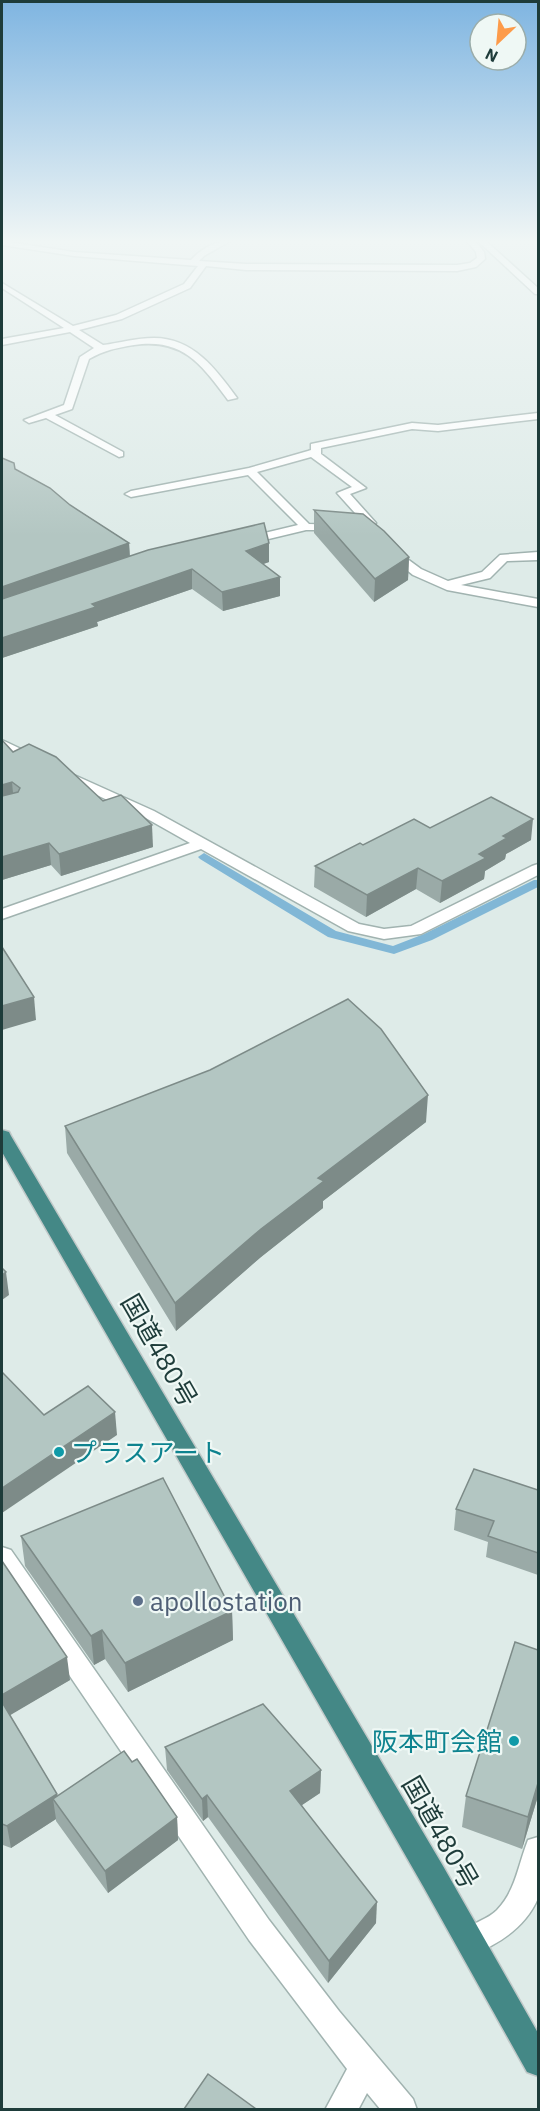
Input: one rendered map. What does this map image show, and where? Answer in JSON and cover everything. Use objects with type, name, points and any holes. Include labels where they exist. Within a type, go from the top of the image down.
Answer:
[{"type":"highway","name":"国道480号","points":[[2,1136],[471,1941],[538,2061]]},
{"type":"street","points":[[89,340],[101,348]]},
{"type":"street","points":[[28,420],[68,407],[85,357],[101,348],[161,340],[182,347],[203,361],[231,398]]},
{"type":"street","points":[[46,414],[119,454]]},
{"type":"street","points":[[131,494],[250,471],[317,452],[315,446],[336,440],[412,426],[438,428],[538,416]]},
{"type":"street","points":[[312,453],[360,488],[343,493],[370,524],[366,534]]},
{"type":"street","points":[[250,471],[306,527]]},
{"type":"street","points":[[237,543],[306,527],[366,534],[417,572],[447,585],[485,595],[538,603]]},
{"type":"street","points":[[447,585],[486,575],[504,558],[538,555]]},
{"type":"street","points":[[2,744],[149,814],[354,928],[384,934],[415,930],[538,869]]},
{"type":"street","points":[[4,909],[202,844]]},
{"type":"street","points":[[2,1557],[119,1725],[258,1932],[365,2068],[402,2109]]},
{"type":"street","points":[[471,1941],[506,1921],[526,1894],[538,1850]]},
{"type":"street","points":[[340,2109],[365,2068]]},
{"type":"building","points":[[2,458],[14,463],[15,469],[50,488],[70,505],[129,543],[2,587]]},
{"type":"building","points":[[314,510],[363,514],[384,531],[409,557],[375,579]]},
{"type":"building","points":[[264,523],[269,543],[246,551],[280,577],[222,592],[192,569],[92,604],[96,607],[2,638],[2,599],[148,550]]},
{"type":"building","points":[[2,740],[13,752],[29,744],[56,757],[103,801],[121,795],[152,825],[59,854],[49,843],[2,857],[2,796],[18,792],[20,788],[12,782],[2,785]]},
{"type":"building","points":[[491,797],[533,819],[503,836],[507,838],[479,854],[486,858],[442,881],[418,868],[367,895],[315,866],[414,819],[430,828]]},
{"type":"building","points":[[2,947],[34,997],[2,1006]]},
{"type":"building","points":[[348,999],[381,1029],[428,1095],[318,1178],[324,1181],[261,1229],[175,1303],[65,1126],[210,1070]]},
{"type":"building","points":[[2,1372],[44,1415],[88,1386],[115,1412],[2,1488]]},
{"type":"building","points":[[474,1469],[538,1490],[538,1553],[488,1536],[494,1521],[456,1509]]},
{"type":"building","name":"apollostation","points":[[163,1478],[232,1611],[125,1663],[102,1630],[91,1636],[21,1536]]},
{"type":"building","points":[[2,1561],[67,1657],[2,1695]]},
{"type":"building","name":"阪本町会館","points":[[515,1642],[538,1650],[538,1783],[528,1817],[466,1796]]},
{"type":"building","points":[[2,1702],[57,1794],[7,1826],[2,1824]]},
{"type":"building","points":[[263,1704],[321,1770],[290,1791],[377,1902],[329,1961],[207,1795],[202,1799],[165,1747]]},
{"type":"building","points":[[124,1751],[132,1762],[137,1759],[177,1817],[105,1871],[53,1799]]},
{"type":"building","points":[[208,2074],[256,2109],[184,2109]]},
{"type":"waterway","points":[[204,857],[332,934],[394,950],[428,937],[538,883]]},
{"type":"place","name":"プラスアート","points":[[59,1452]]},
{"type":"place","name":"apollostation","points":[[138,1601]]},
{"type":"place","name":"阪本町会館","points":[[514,1741]]}]
